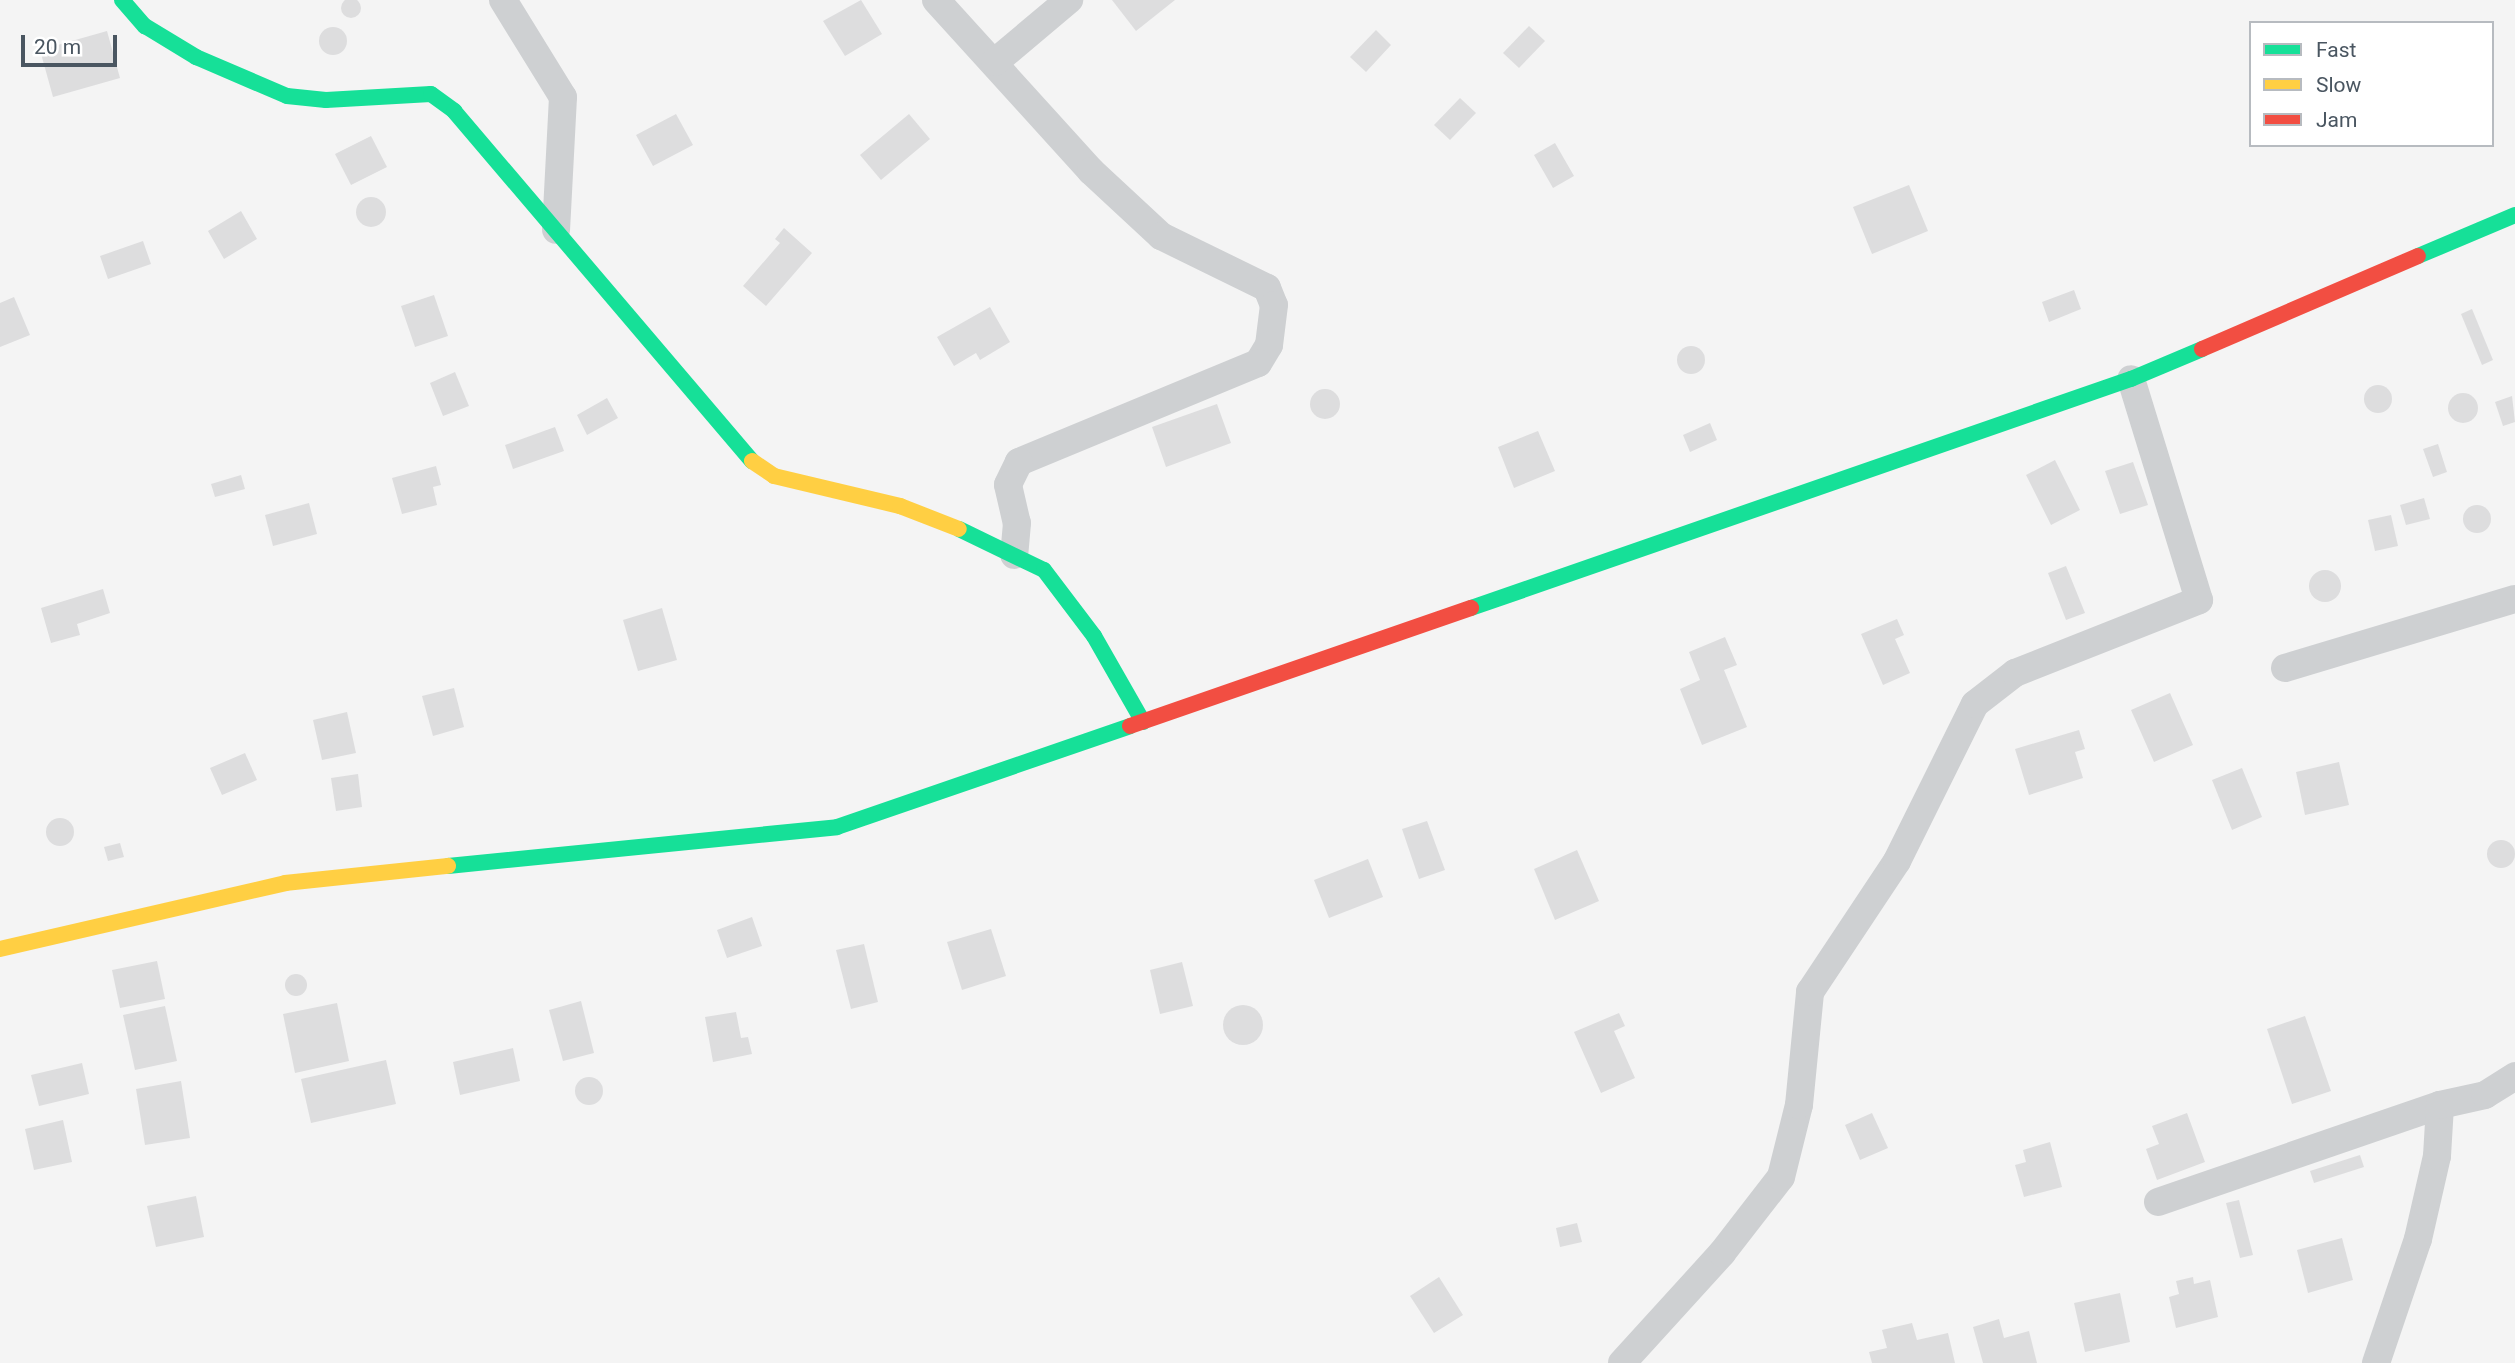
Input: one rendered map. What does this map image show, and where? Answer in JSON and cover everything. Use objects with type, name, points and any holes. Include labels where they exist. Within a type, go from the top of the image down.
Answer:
[{"type":"main road","points":[[122,0],[145,26],[196,57],[287,96],[326,100],[431,94],[454,111],[743,455],[774,476],[900,506],[1044,570],[1094,636],[1143,722]]},
{"type":"main road","points":[[0,949],[285,883],[837,827],[2131,379],[2515,215]]},
{"type":"street","points":[[503,0],[563,97],[556,230]]},
{"type":"street","points":[[936,0],[1091,171],[1161,236],[1238,279],[1267,288],[1275,321],[1269,345],[1258,363],[1240,374],[1019,462],[1008,485],[1017,523],[1014,555]]},
{"type":"street","points":[[995,62],[1069,0]]},
{"type":"street","points":[[1619,1362],[1721,1253],[1781,1177],[1799,1105],[1810,992],[1897,861],[1975,704],[2015,673],[2199,600],[2131,379]]},
{"type":"street","points":[[2286,668],[2515,599]]},
{"type":"street","points":[[0,927],[31,940]]},
{"type":"street","points":[[2158,1202],[2440,1105],[2485,1095],[2515,1076]]},
{"type":"street","points":[[2376,1363],[2418,1239],[2437,1156],[2440,1105]]},
{"type":"building","points":[[347,-1],[355,-1],[360,4],[360,12],[355,17],[347,17],[342,12],[342,4]]},
{"type":"building","points":[[861,0],[882,34],[845,56],[823,21]]},
{"type":"building","points":[[1112,0],[1175,0],[1136,31]]},
{"type":"building","points":[[1529,26],[1545,41],[1519,68],[1503,53]]},
{"type":"building","points":[[333,27],[343,31],[347,41],[343,51],[333,55],[323,51],[319,41],[323,31]]},
{"type":"building","points":[[1376,30],[1391,45],[1366,72],[1350,57]]},
{"type":"building","points":[[107,31],[120,78],[53,97],[40,50]]},
{"type":"building","points":[[1460,98],[1476,113],[1450,140],[1434,125]]},
{"type":"building","points":[[676,114],[693,145],[653,166],[636,135]]},
{"type":"building","points":[[909,114],[930,139],[881,180],[860,155]]},
{"type":"building","points":[[371,136],[387,167],[351,185],[335,154]]},
{"type":"building","points":[[1555,143],[1574,176],[1553,188],[1534,155]]},
{"type":"building","points":[[1909,185],[1928,231],[1872,254],[1853,207]]},
{"type":"building","points":[[371,197],[382,201],[386,212],[382,223],[371,227],[360,223],[356,212],[360,201]]},
{"type":"building","points":[[241,211],[257,239],[224,259],[208,231]]},
{"type":"building","points":[[784,228],[812,253],[766,306],[743,286],[780,243],[775,239]]},
{"type":"building","points":[[143,241],[151,264],[108,279],[100,256]]},
{"type":"building","points":[[2074,290],[2081,309],[2049,322],[2042,302]]},
{"type":"building","points":[[434,295],[448,336],[415,347],[401,306]]},
{"type":"building","points":[[14,297],[30,335],[0,347],[0,303]]},
{"type":"building","points":[[990,307],[1010,342],[980,360],[976,353],[954,366],[937,337]]},
{"type":"building","points":[[2472,309],[2493,360],[2482,365],[2461,314]]},
{"type":"building","points":[[1691,346],[1701,350],[1705,360],[1701,370],[1691,374],[1681,370],[1677,360],[1681,350]]},
{"type":"building","points":[[455,372],[469,406],[443,416],[430,383]]},
{"type":"building","points":[[2378,385],[2388,389],[2392,399],[2388,409],[2378,413],[2368,409],[2364,399],[2368,389]]},
{"type":"building","points":[[1325,389],[1336,393],[1340,404],[1336,415],[1325,419],[1314,415],[1310,404],[1314,393]]},
{"type":"building","points":[[2463,393],[2469,394],[2477,402],[2477,414],[2469,422],[2463,423],[2457,422],[2449,414],[2448,408],[2449,402],[2457,394]]},
{"type":"building","points":[[2512,396],[2515,422],[2503,426],[2495,402]]},
{"type":"building","points":[[607,398],[618,418],[587,435],[577,415]]},
{"type":"building","points":[[1217,404],[1231,443],[1166,467],[1152,427]]},
{"type":"building","points":[[1710,423],[1717,440],[1690,452],[1683,435]]},
{"type":"building","points":[[555,427],[564,451],[513,469],[505,445]]},
{"type":"building","points":[[1538,431],[1555,471],[1514,488],[1498,447]]},
{"type":"building","points":[[2438,444],[2447,472],[2433,477],[2423,449]]},
{"type":"building","points":[[2055,460],[2080,510],[2051,525],[2026,475]]},
{"type":"building","points":[[2133,462],[2148,505],[2120,514],[2105,471]]},
{"type":"building","points":[[436,466],[441,485],[433,487],[437,505],[402,514],[392,478]]},
{"type":"building","points":[[241,475],[245,489],[215,497],[211,484]]},
{"type":"building","points":[[2424,498],[2430,519],[2406,525],[2400,505]]},
{"type":"building","points":[[309,503],[317,534],[273,546],[265,515]]},
{"type":"building","points":[[2477,505],[2487,509],[2491,519],[2487,529],[2477,533],[2467,529],[2463,519],[2467,509]]},
{"type":"building","points":[[2391,515],[2398,546],[2375,551],[2368,520]]},
{"type":"building","points":[[2066,566],[2085,613],[2066,620],[2048,573]]},
{"type":"building","points":[[2325,570],[2336,575],[2341,586],[2336,597],[2325,602],[2314,597],[2309,586],[2314,575]]},
{"type":"building","points":[[103,589],[110,613],[77,624],[80,635],[51,643],[41,608]]},
{"type":"building","points":[[662,608],[677,660],[638,671],[623,620]]},
{"type":"building","points":[[1897,619],[1904,635],[1895,639],[1910,673],[1883,685],[1861,634]]},
{"type":"building","points":[[1725,637],[1737,665],[1724,670],[1747,727],[1702,745],[1680,689],[1700,680],[1689,652]]},
{"type":"building","points":[[454,688],[464,727],[433,736],[422,696]]},
{"type":"building","points":[[2170,693],[2193,745],[2154,762],[2131,710]]},
{"type":"building","points":[[347,712],[356,753],[322,760],[313,720]]},
{"type":"building","points":[[2079,730],[2085,749],[2075,752],[2083,778],[2029,795],[2015,749]]},
{"type":"building","points":[[245,753],[257,780],[222,795],[210,768]]},
{"type":"building","points":[[2339,762],[2349,805],[2305,815],[2296,772]]},
{"type":"building","points":[[2242,768],[2262,817],[2232,830],[2212,780]]},
{"type":"building","points":[[358,774],[362,807],[336,811],[331,778]]},
{"type":"building","points":[[60,818],[70,822],[74,832],[70,842],[60,846],[50,842],[46,832],[50,822]]},
{"type":"building","points":[[1427,821],[1445,870],[1419,879],[1402,829]]},
{"type":"building","points":[[2501,840],[2511,844],[2515,854],[2511,864],[2501,868],[2491,864],[2487,854],[2491,844]]},
{"type":"building","points":[[120,843],[124,857],[108,861],[104,847]]},
{"type":"building","points":[[1577,850],[1599,901],[1555,920],[1534,869]]},
{"type":"building","points":[[1368,859],[1383,897],[1329,918],[1314,880]]},
{"type":"building","points":[[752,917],[762,946],[727,958],[717,930]]},
{"type":"building","points":[[991,929],[1006,976],[962,990],[947,942]]},
{"type":"building","points":[[864,944],[878,1002],[851,1009],[836,950]]},
{"type":"building","points":[[157,961],[165,999],[120,1008],[112,970]]},
{"type":"building","points":[[1182,962],[1193,1006],[1160,1014],[1150,970]]},
{"type":"building","points":[[296,974],[304,977],[307,985],[304,993],[296,996],[288,993],[285,985],[288,977]]},
{"type":"building","points":[[581,1001],[594,1053],[563,1061],[549,1010]]},
{"type":"building","points":[[337,1003],[349,1061],[295,1073],[283,1014]]},
{"type":"building","points":[[1243,1005],[1257,1011],[1263,1025],[1257,1039],[1243,1045],[1229,1039],[1223,1025],[1229,1011]]},
{"type":"building","points":[[165,1006],[177,1061],[135,1070],[123,1015]]},
{"type":"building","points":[[736,1012],[741,1038],[748,1037],[752,1054],[713,1062],[705,1017]]},
{"type":"building","points":[[1619,1013],[1625,1026],[1614,1031],[1635,1078],[1601,1093],[1574,1032]]},
{"type":"building","points":[[2305,1016],[2331,1091],[2292,1104],[2267,1029]]},
{"type":"building","points":[[513,1048],[520,1081],[460,1095],[453,1062]]},
{"type":"building","points":[[386,1060],[396,1104],[311,1123],[301,1079]]},
{"type":"building","points":[[82,1063],[89,1094],[39,1106],[31,1075]]},
{"type":"building","points":[[589,1077],[599,1081],[603,1091],[599,1101],[589,1105],[579,1101],[575,1091],[579,1081]]},
{"type":"building","points":[[181,1081],[190,1138],[145,1145],[136,1089]]},
{"type":"building","points":[[1872,1113],[1888,1148],[1860,1160],[1845,1125]]},
{"type":"building","points":[[2187,1113],[2205,1162],[2157,1180],[2146,1149],[2159,1144],[2152,1126]]},
{"type":"building","points":[[63,1120],[72,1162],[34,1170],[25,1129]]},
{"type":"building","points":[[2050,1142],[2062,1187],[2024,1197],[2015,1165],[2026,1162],[2023,1150]]},
{"type":"building","points":[[2360,1155],[2364,1167],[2314,1183],[2310,1171]]},
{"type":"building","points":[[196,1196],[204,1237],[156,1247],[147,1206]]},
{"type":"building","points":[[2239,1200],[2253,1255],[2240,1258],[2226,1203]]},
{"type":"building","points":[[1577,1223],[1582,1242],[1560,1247],[1556,1228]]},
{"type":"building","points":[[2342,1238],[2353,1280],[2308,1293],[2297,1250]]},
{"type":"building","points":[[1439,1277],[1463,1315],[1434,1333],[1410,1296]]},
{"type":"building","points":[[2193,1277],[2194,1284],[2210,1280],[2218,1317],[2176,1328],[2169,1297],[2179,1294],[2176,1281]]},
{"type":"building","points":[[2120,1293],[2130,1342],[2085,1352],[2074,1303]]},
{"type":"building","points":[[1999,1319],[2004,1338],[2029,1331],[2037,1363],[1983,1363],[1973,1327]]},
{"type":"building","points":[[1912,1323],[1917,1340],[1948,1333],[1955,1363],[1872,1363],[1869,1352],[1887,1348],[1882,1330]]},
{"type":"traffic: fast","points":[[122,0],[145,26],[196,57],[287,96],[326,100],[431,94],[454,111],[752,461]]},
{"type":"traffic: fast","points":[[2418,256],[2515,215]]},
{"type":"traffic: fast","points":[[1471,608],[2131,379],[2202,349]]},
{"type":"traffic: fast","points":[[959,529],[1044,570],[1094,636],[1143,722]]},
{"type":"traffic: fast","points":[[448,866],[837,827],[1130,726]]},
{"type":"traffic: slow","points":[[752,461],[774,476],[900,506],[959,529]]},
{"type":"traffic: slow","points":[[0,949],[285,883],[448,866]]},
{"type":"traffic: jam","points":[[2202,349],[2418,256]]},
{"type":"traffic: jam","points":[[1130,726],[1471,608]]}]
